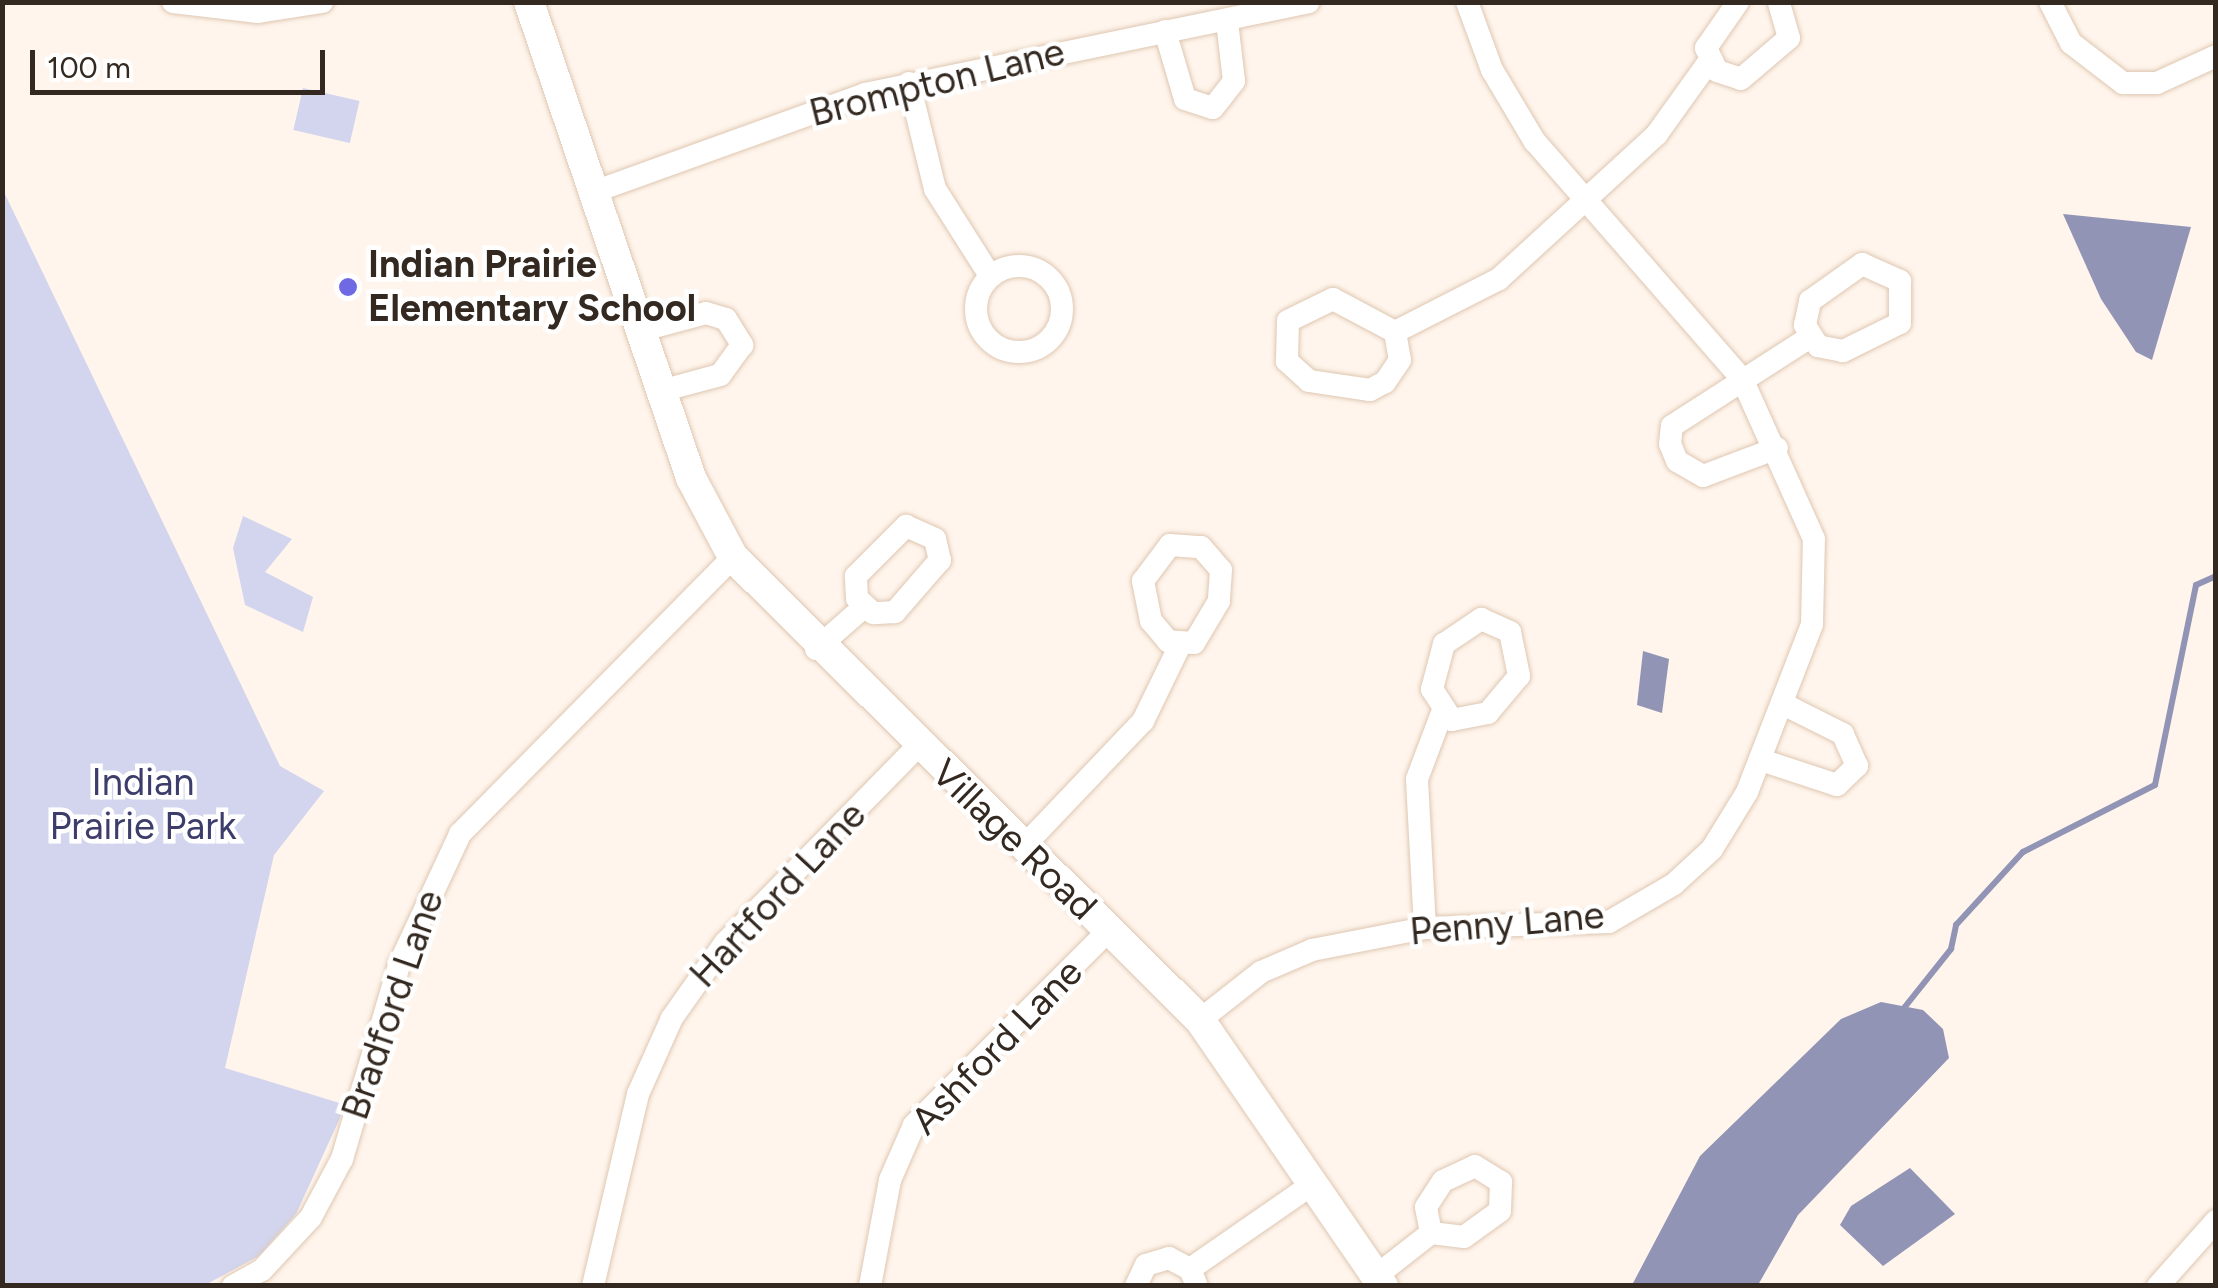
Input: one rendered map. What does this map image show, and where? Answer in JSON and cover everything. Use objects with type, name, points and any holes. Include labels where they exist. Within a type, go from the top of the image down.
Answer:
[{"type":"street","points":[[172,2],[258,12],[322,2]]},
{"type":"street","name":"Village Road","points":[[529,2],[599,190],[691,478],[733,558],[816,648],[1200,1020],[1380,1281]]},
{"type":"street","name":"Brompton Lane","points":[[599,190],[909,83],[1308,2]]},
{"type":"street","name":"Penny Lane","points":[[1200,1020],[1284,960],[1424,928],[1609,922],[1712,849],[1761,760],[1785,705],[1817,578],[1814,539],[1777,448],[1742,378],[1584,198],[1509,99],[1466,2]]},
{"type":"street","points":[[1395,332],[1498,279],[1657,134],[1710,60],[1708,35],[1738,2]]},
{"type":"street","points":[[1710,60],[1728,77],[1753,76],[1789,38],[1780,2]]},
{"type":"street","points":[[2050,2],[2072,44],[2123,83],[2157,83],[2216,56]]},
{"type":"street","points":[[1165,31],[1185,99],[1214,108],[1234,81],[1227,21]]},
{"type":"street","points":[[909,83],[935,189],[987,271]]},
{"type":"street","points":[[1876,264],[1900,280],[1905,309],[1889,333],[1843,351],[1810,337],[1810,301],[1848,270],[1876,264]]},
{"type":"street","points":[[1319,300],[1373,314],[1395,332],[1394,372],[1370,390],[1308,381],[1282,348],[1288,321],[1319,300]]},
{"type":"street","points":[[646,329],[706,313],[726,318],[742,346],[720,374],[664,390]]},
{"type":"street","points":[[1777,448],[1703,476],[1676,462],[1672,426],[1810,337]]},
{"type":"street","points":[[1023,847],[1143,720],[1180,645],[1205,636],[1224,586],[1214,557],[1186,543],[1156,553],[1142,580],[1157,633],[1180,645]]},
{"type":"street","name":"Bradford Lane","points":[[233,1286],[262,1270],[311,1217],[342,1159],[399,965],[460,834],[733,558]]},
{"type":"street","points":[[816,648],[864,607]]},
{"type":"street","points":[[1424,928],[1417,779],[1442,713],[1432,690],[1452,631],[1482,619],[1510,632],[1518,676],[1488,714],[1465,723],[1442,713]]},
{"type":"street","points":[[1761,760],[1837,785],[1857,766],[1843,734],[1785,705]]},
{"type":"street","name":"Hartford Lane","points":[[593,1286],[638,1094],[672,1018],[725,943],[918,746]]},
{"type":"street","name":"Ashford Lane","points":[[870,1286],[890,1180],[914,1125],[1108,931]]},
{"type":"street","points":[[1136,1286],[1157,1260],[1193,1277],[1314,1183]]},
{"type":"street","points":[[2158,1286],[2216,1222]]},
{"type":"street","points":[[1380,1281],[1432,1233]]},
{"type":"green space","points":[[303,88],[360,101],[350,143],[293,130]]},
{"type":"green space","name":"Indian Prairie Park","points":[[3,190],[280,766],[324,791],[274,855],[225,1068],[346,1105],[296,1214],[259,1256],[205,1285],[3,1285]]},
{"type":"green space","points":[[243,516],[292,539],[265,572],[313,597],[303,632],[245,605],[233,548]]},
{"type":"shaded area","points":[[2063,214],[2191,227],[2152,360],[2136,352],[2101,299]]},
{"type":"shaded area","points":[[1643,651],[1669,659],[1662,713],[1637,705]]},
{"type":"shaded area","points":[[1881,1002],[1923,1010],[1943,1029],[1949,1058],[1798,1215],[1758,1285],[1632,1285],[1700,1156],[1841,1019]]},
{"type":"shaded area","points":[[1910,1168],[1955,1214],[1883,1266],[1840,1225],[1851,1206]]},
{"type":"waterway","points":[[2216,420],[2216,467]]},
{"type":"waterway","points":[[1900,1013],[1951,949],[1956,925],[2023,852],[2155,785],[2196,585],[2216,576]]},
{"type":"place","name":"Indian Prairie Elementary School","points":[[348,287]]}]
